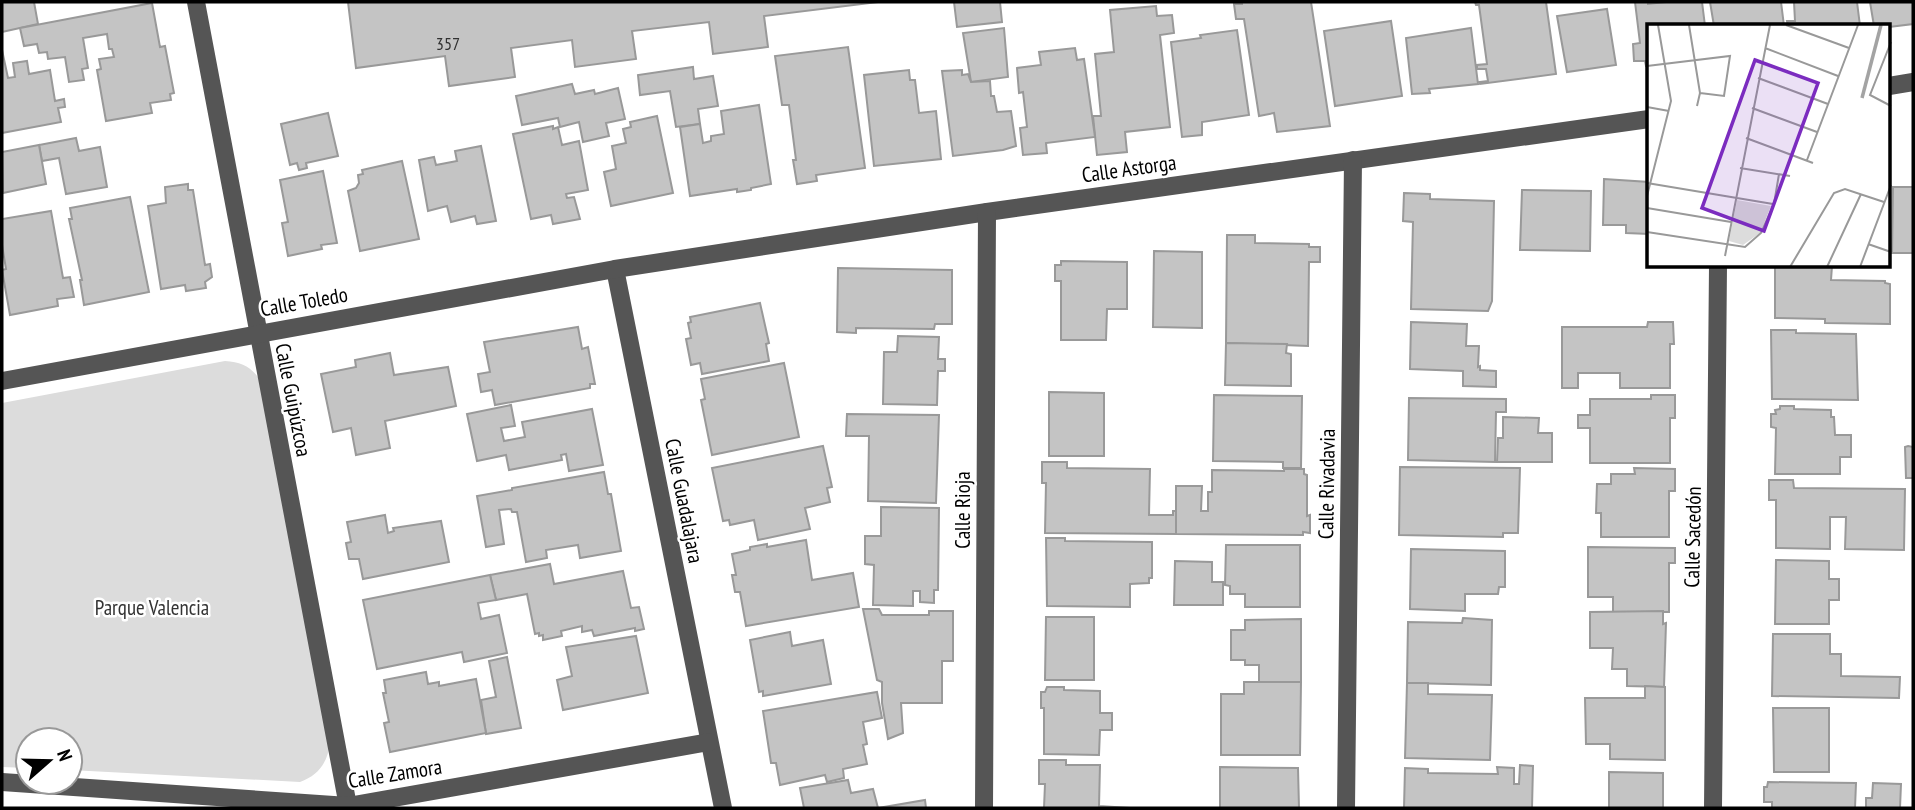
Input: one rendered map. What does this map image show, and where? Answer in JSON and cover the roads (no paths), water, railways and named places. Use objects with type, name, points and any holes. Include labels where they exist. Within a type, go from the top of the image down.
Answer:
[{"type":"street","name":"Calle Guipúzcoa","points":[[196,2],[348,806]]},
{"type":"street","points":[[1890,86],[1913,82]]},
{"type":"street","name":"Calle Astorga","points":[[615,269],[987,212],[1647,119]]},
{"type":"street","name":"Calle Rivadavia","points":[[1346,808],[1353,160]]},
{"type":"street","name":"Calle Rioja","points":[[984,808],[987,212]]},
{"type":"street","name":"Calle Sacedón","points":[[1713,808],[1718,268]]},
{"type":"street","name":"Calle Toledo","points":[[2,381],[615,269]]},
{"type":"street","name":"Calle Guadalajara","points":[[615,269],[723,808]]},
{"type":"street","name":"Calle Zamora","points":[[2,782],[348,806],[709,742]]},
{"type":"park label","name":"Parque Valencia","points":[[152,608]]}]
